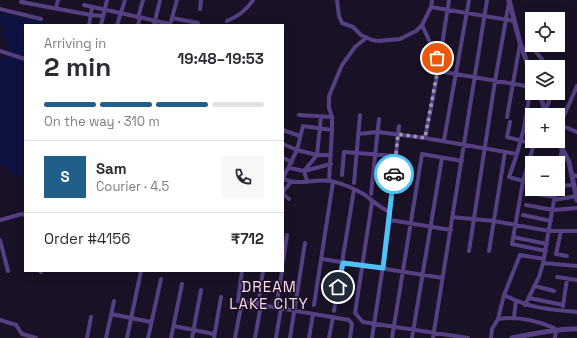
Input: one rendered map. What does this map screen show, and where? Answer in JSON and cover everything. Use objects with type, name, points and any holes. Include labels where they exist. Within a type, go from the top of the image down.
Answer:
[{"type":"street","points":[[20,0],[91,15],[103,16]]},
{"type":"street","points":[[56,8],[58,0]]},
{"type":"street","points":[[101,24],[107,0]]},
{"type":"street","points":[[117,24],[125,0]]},
{"type":"street","points":[[138,24],[143,0]]},
{"type":"street","points":[[84,5],[122,13],[154,23],[160,0]]},
{"type":"street","points":[[170,24],[177,0]]},
{"type":"street","points":[[200,9],[201,0]]},
{"type":"street","points":[[227,21],[238,16],[247,9],[253,0]]},
{"type":"street","points":[[337,0],[340,20],[342,23],[353,27],[366,38],[378,41],[400,39],[416,31],[422,24],[431,7],[432,0]]},
{"type":"street","points":[[425,138],[438,71],[449,0]]},
{"type":"street","points":[[444,140],[457,75],[469,0]]},
{"type":"street","points":[[433,336],[487,0]]},
{"type":"street","points":[[469,250],[484,148],[509,0]]},
{"type":"street","points":[[509,0],[520,43],[526,60]]},
{"type":"street","points":[[89,24],[92,7]]},
{"type":"street","points":[[431,7],[514,21]]},
{"type":"street","points":[[0,9],[41,19]]},
{"type":"street","points":[[172,18],[198,24]]},
{"type":"street","points":[[422,24],[439,62]]},
{"type":"street","points":[[314,306],[322,259],[331,181],[332,117],[329,108],[329,96],[342,65],[355,47],[366,38]]},
{"type":"street","points":[[507,117],[520,43]]},
{"type":"street","points":[[523,50],[529,47],[533,48],[542,60]]},
{"type":"street","points":[[1,51],[24,59]]},
{"type":"street","points":[[438,71],[525,86]]},
{"type":"street","points":[[565,115],[575,97],[577,86]]},
{"type":"street","points":[[523,182],[510,177],[517,154],[529,100]]},
{"type":"street","points":[[299,115],[332,117]]},
{"type":"street","points":[[354,183],[360,115]]},
{"type":"street","points":[[304,171],[317,155],[321,117]]},
{"type":"street","points":[[371,194],[379,119]]},
{"type":"street","points":[[510,122],[507,137],[525,141]]},
{"type":"street","points":[[284,177],[290,168],[297,150],[303,126],[321,127],[332,130]]},
{"type":"street","points":[[372,338],[390,220],[399,126]]},
{"type":"street","points":[[565,128],[577,132]]},
{"type":"street","points":[[284,130],[300,136]]},
{"type":"street","points":[[358,134],[378,132],[398,134],[444,140],[517,154]]},
{"type":"street","points":[[284,144],[297,150],[317,155],[332,155]]},
{"type":"street","points":[[533,148],[523,182],[514,225],[512,244],[546,251]]},
{"type":"street","points":[[561,156],[562,148]]},
{"type":"street","points":[[562,148],[575,175],[574,184],[577,200]]},
{"type":"street","points":[[342,175],[344,152],[396,156]]},
{"type":"street","points":[[489,251],[505,152]]},
{"type":"street","points":[[392,338],[422,154],[462,160]]},
{"type":"street","points":[[284,158],[292,162]]},
{"type":"street","points":[[412,338],[442,158]]},
{"type":"street","points":[[290,168],[304,171],[331,164]]},
{"type":"street","points":[[304,171],[307,181]]},
{"type":"street","points":[[284,179],[290,183],[331,181],[364,194],[380,208],[390,212]]},
{"type":"street","points":[[284,192],[290,183]]},
{"type":"street","points":[[565,185],[574,184]]},
{"type":"street","points":[[334,311],[354,190]]},
{"type":"street","points":[[284,194],[289,199]]},
{"type":"street","points":[[544,196],[554,198],[576,196]]},
{"type":"street","points":[[525,305],[535,286],[544,261],[550,231],[554,198]]},
{"type":"street","points":[[372,202],[355,313],[363,322],[413,330],[433,336],[468,338]]},
{"type":"street","points":[[526,204],[553,210],[577,208]]},
{"type":"street","points":[[0,220],[24,215]]},
{"type":"street","points":[[523,215],[551,221]]},
{"type":"street","points":[[452,217],[494,221],[550,231],[577,231]]},
{"type":"street","points":[[390,220],[451,230]]},
{"type":"street","points":[[561,231],[556,254],[567,256]]},
{"type":"street","points":[[284,255],[287,235]]},
{"type":"street","points":[[513,237],[547,244]]},
{"type":"street","points":[[0,240],[8,271]]},
{"type":"street","points":[[290,338],[305,243]]},
{"type":"street","points":[[491,338],[492,329],[498,319],[504,295],[520,255],[544,261],[577,266]]},
{"type":"street","points":[[322,259],[443,278]]},
{"type":"street","points":[[127,338],[141,272]]},
{"type":"street","points":[[242,272],[238,301],[333,317],[352,322],[350,338]]},
{"type":"street","points":[[255,338],[263,272]]},
{"type":"street","points":[[276,338],[282,272]]},
{"type":"street","points":[[557,277],[577,280]]},
{"type":"street","points":[[148,338],[161,279]]},
{"type":"street","points":[[562,311],[567,279]]},
{"type":"street","points":[[171,338],[182,284]]},
{"type":"street","points":[[535,286],[554,291]]},
{"type":"street","points":[[192,338],[201,290]]},
{"type":"street","points":[[504,295],[525,305],[577,312]]},
{"type":"street","points":[[174,326],[214,336],[221,297]]},
{"type":"street","points":[[529,298],[563,305]]},
{"type":"street","points":[[106,338],[114,301]]},
{"type":"street","points":[[514,317],[516,301]]},
{"type":"street","points":[[235,338],[242,302]]},
{"type":"street","points":[[111,314],[151,322]]},
{"type":"street","points":[[309,338],[313,314]]},
{"type":"street","points":[[87,338],[92,317]]},
{"type":"street","points":[[329,338],[333,317]]},
{"type":"street","points":[[498,319],[514,317],[538,321],[554,328],[556,331]]},
{"type":"street","points":[[0,320],[16,325],[22,334],[36,338]]},
{"type":"street","points":[[512,338],[556,331],[565,328],[577,329]]},
{"type":"street","points":[[554,338],[556,331]]},
{"type":"shaded area","points":[[0,12],[22,18],[40,20],[48,24],[24,24],[24,177],[13,176],[0,164],[0,62],[8,50],[2,34],[3,27],[0,25]]},
{"type":"way so far","points":[[394,174],[398,134],[425,138],[438,71],[439,62],[437,58]]},
{"type":"district","name":"DREAM LAKE CITY","points":[[269,296]]},
{"type":"route","points":[[338,287],[343,263],[383,268],[390,220],[394,174]]}]
